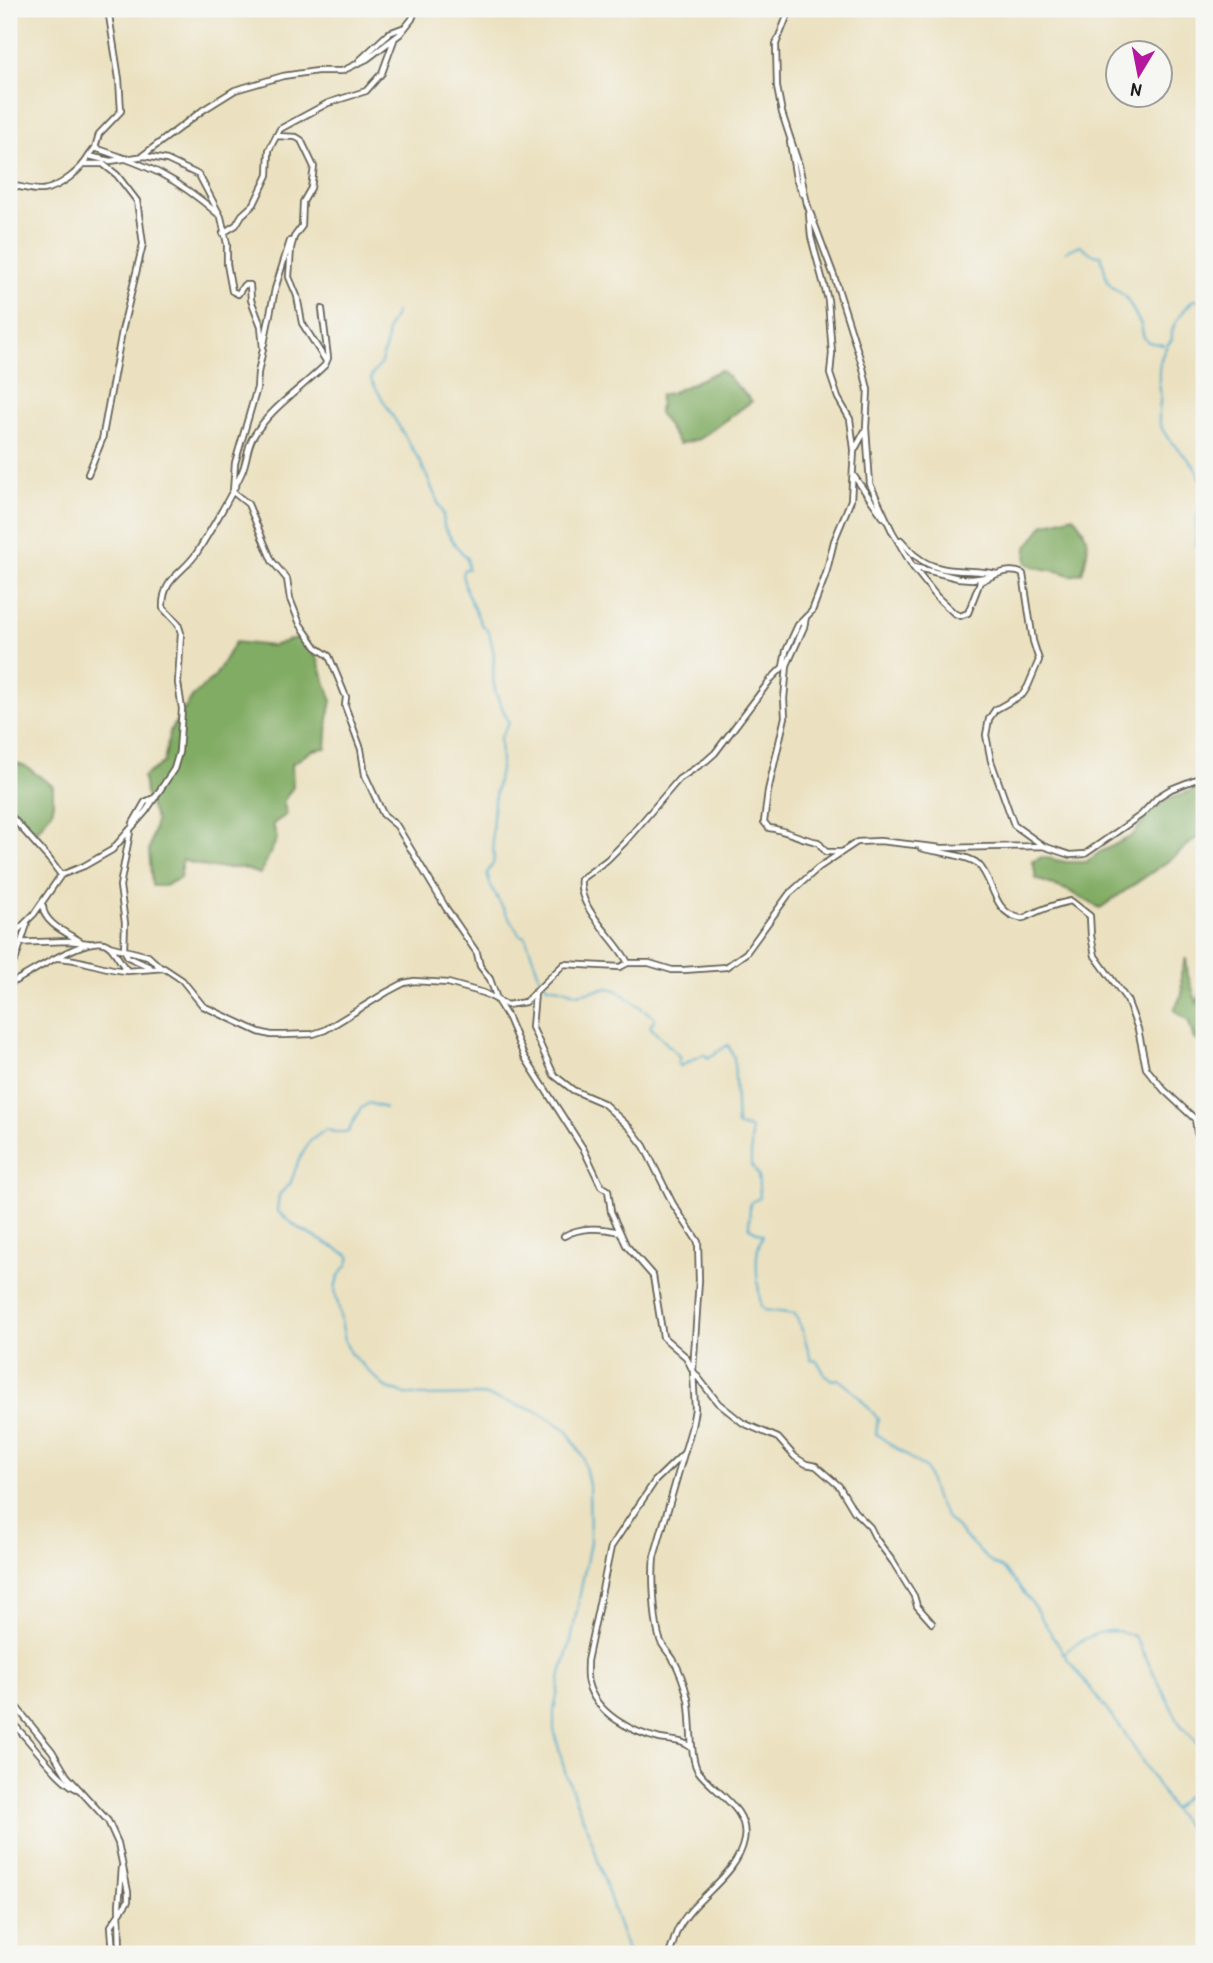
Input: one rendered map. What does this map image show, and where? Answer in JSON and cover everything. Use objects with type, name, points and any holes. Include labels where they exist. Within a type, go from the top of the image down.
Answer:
[{"type":"street","points":[[9,185],[43,190],[58,184],[84,164],[95,148],[99,135],[121,111],[108,9]]},
{"type":"street","points":[[358,62],[367,60],[395,38],[406,27],[416,9]]},
{"type":"street","points":[[628,963],[624,954],[592,914],[580,887],[581,879],[607,860],[624,843],[679,779],[715,753],[783,667],[786,650],[794,632],[812,611],[827,575],[834,541],[851,500],[854,451],[850,419],[838,398],[830,374],[832,353],[825,283],[811,237],[808,206],[799,165],[777,88],[776,44],[790,9]]},
{"type":"street","points":[[141,157],[203,110],[235,90],[283,76],[317,71],[342,71],[358,62],[389,33],[406,27]]},
{"type":"street","points":[[223,233],[236,225],[254,204],[268,175],[269,150],[280,129],[328,103],[366,92],[382,73],[395,38]]},
{"type":"street","points":[[233,492],[235,463],[257,388],[279,272],[283,257],[303,221],[303,202],[311,188],[314,167],[301,140],[296,137],[276,136]]},
{"type":"street","points":[[95,148],[168,176],[221,217]]},
{"type":"street","points":[[89,156],[110,161],[141,157],[167,160],[199,175],[221,217],[232,291],[238,294],[244,285],[250,285],[251,300],[261,326],[263,349]]},
{"type":"street","points":[[84,164],[103,164],[117,175],[137,201],[144,244],[122,331],[102,440],[88,474]]},
{"type":"street","points":[[808,206],[834,276],[863,368],[868,390],[866,428],[870,484],[888,522],[914,566],[937,597],[960,616],[968,613],[973,604],[977,585],[995,575]]},
{"type":"street","points":[[294,237],[290,248],[290,283],[297,296],[302,323],[326,361]]},
{"type":"street","points":[[9,941],[43,904],[61,875],[112,850],[157,797],[174,769],[179,751],[182,709],[178,683],[181,633],[178,624],[163,608],[166,586],[192,560],[233,492],[252,438],[286,398],[325,365],[322,309]]},
{"type":"street","points":[[854,451],[866,428]]},
{"type":"street","points":[[853,475],[888,522]]},
{"type":"street","points":[[233,492],[247,504],[272,561],[286,579],[299,624],[316,647],[329,656],[346,697],[345,706],[361,749],[365,775],[383,814],[397,826],[446,908],[477,953],[480,966],[490,979],[524,1056],[584,1150],[601,1186],[608,1190],[611,1212],[630,1251],[653,1276],[663,1337],[686,1357],[693,1371],[718,1403],[743,1423],[778,1438],[795,1457],[806,1464],[816,1466],[839,1486],[854,1511],[870,1527],[893,1562],[914,1596],[917,1606],[932,1623]]},
{"type":"street","points":[[897,538],[917,558],[937,567],[995,575]]},
{"type":"street","points":[[914,566],[958,578],[972,579],[1015,570],[1023,574],[1033,641],[1039,660],[1023,694],[995,710],[989,719],[986,735],[991,761],[1014,825],[1043,846],[1070,855],[1085,854],[1141,815],[1158,797],[1204,776]]},
{"type":"street","points":[[807,617],[787,665],[785,717],[768,791],[764,822],[769,828],[818,842],[826,852],[844,852]]},
{"type":"street","points":[[9,814],[61,875]]},
{"type":"street","points":[[130,829],[121,886],[125,923],[124,950],[128,957],[153,968]]},
{"type":"street","points":[[43,904],[43,912],[48,919],[81,941],[148,956],[182,980],[203,1006],[271,1035],[313,1034],[325,1030],[404,983],[414,981],[447,983],[484,993],[507,1006],[525,1002],[564,964],[620,967],[628,963],[649,963],[672,970],[726,967],[746,953],[789,894],[818,868],[857,842],[979,848],[1043,846]]},
{"type":"street","points":[[917,845],[924,850],[957,855],[977,862],[990,882],[996,902],[1019,918],[1025,918],[1049,905],[1072,901],[1090,916],[1095,956],[1128,1000],[1138,1029],[1146,1068],[1164,1090],[1195,1119],[1197,1133],[1204,1148]]},
{"type":"street","points":[[9,969],[16,958],[28,922]]},
{"type":"street","points":[[9,941],[81,941]]},
{"type":"street","points":[[9,984],[54,958],[89,943]]},
{"type":"street","points":[[108,946],[128,971]]},
{"type":"street","points":[[54,958],[71,959],[116,971],[161,967]]},
{"type":"street","points":[[536,991],[532,1027],[554,1075],[573,1090],[603,1103],[630,1128],[644,1146],[673,1204],[698,1242],[693,1371],[695,1409],[656,1549],[652,1576],[660,1640],[677,1667],[691,1715],[692,1748],[697,1771],[716,1787],[741,1817],[745,1836],[736,1862],[678,1928],[670,1954]]},
{"type":"street","points":[[564,1236],[574,1231],[591,1229],[620,1232]]},
{"type":"street","points":[[685,1450],[655,1481],[611,1547],[587,1661],[586,1680],[598,1703],[619,1722],[656,1738],[686,1743],[692,1748]]},
{"type":"street","points":[[9,1698],[52,1751],[67,1776],[108,1821],[118,1843],[128,1900],[111,1926],[113,1954]]},
{"type":"street","points":[[9,1720],[53,1769],[72,1787],[81,1790]]},
{"type":"street","points":[[120,1913],[120,1954]]},
{"type":"green space","points":[[721,370],[752,401],[699,439],[679,444],[659,413],[660,395],[673,392]]},
{"type":"green space","points":[[1074,516],[1084,531],[1087,543],[1087,556],[1082,573],[1071,576],[1026,563],[1027,547],[1044,524]]},
{"type":"green space","points":[[302,636],[317,658],[332,701],[326,748],[313,750],[292,764],[293,787],[283,802],[287,814],[273,824],[277,839],[260,874],[243,868],[210,868],[182,860],[180,878],[164,886],[152,886],[149,850],[156,820],[145,793],[143,777],[164,762],[170,731],[194,695],[215,676],[235,642],[272,646]]},
{"type":"green space","points":[[9,760],[25,766],[53,786],[53,809],[38,830],[27,827],[9,806]]},
{"type":"green space","points":[[1197,789],[1204,794],[1204,841],[1201,834],[1174,857],[1100,908],[1069,891],[1036,879],[1033,861],[1042,857],[1066,862],[1086,862],[1132,836],[1151,812],[1166,800]]},
{"type":"green space","points":[[1186,958],[1197,1003],[1204,986],[1204,1045],[1194,1039],[1188,1020],[1174,1010],[1182,994],[1181,974]]},
{"type":"waterway","points":[[1065,252],[1080,245],[1092,254],[1101,255],[1107,280],[1126,297],[1141,325],[1144,338],[1148,342],[1164,345]]},
{"type":"waterway","points":[[1204,300],[1193,300],[1178,318],[1172,339],[1160,363],[1159,376],[1160,425],[1193,464],[1204,486]]},
{"type":"waterway","points":[[396,313],[388,328],[380,365],[371,380],[421,463],[443,514],[444,527],[467,558],[468,569],[464,569],[462,575],[481,624],[489,632],[494,654],[493,680],[496,694],[509,723],[500,738],[501,764],[494,801],[492,834],[494,858],[487,873],[496,896],[520,936],[525,936],[540,977],[547,986],[577,994],[608,988],[617,990],[655,1018],[650,1027],[680,1057],[677,1063],[680,1066],[704,1054],[708,1058],[728,1045],[734,1057],[737,1126],[751,1129],[751,1164],[758,1175],[760,1197],[750,1203],[749,1228],[763,1235],[757,1260],[761,1306],[764,1310],[795,1314],[811,1360],[817,1361],[825,1374],[833,1380],[838,1379],[864,1403],[878,1419],[876,1434],[926,1469],[935,1498],[946,1517],[993,1564],[1004,1569],[1030,1600],[1066,1657],[1124,1732],[1173,1810],[1204,1847]]},
{"type":"waterway","points":[[1204,500],[1196,522],[1196,545],[1204,542]]},
{"type":"waterway","points":[[385,1108],[369,1103],[360,1109],[348,1132],[326,1129],[309,1142],[291,1182],[279,1195],[277,1211],[298,1228],[350,1256],[348,1264],[338,1277],[335,1289],[345,1341],[350,1353],[385,1387],[404,1394],[422,1396],[483,1395],[535,1410],[566,1429],[583,1457],[589,1485],[590,1542],[554,1711],[554,1730],[565,1772],[591,1839],[628,1954]]},
{"type":"waterway","points":[[1064,1653],[1080,1641],[1098,1633],[1116,1631],[1135,1637],[1180,1724],[1204,1750]]},
{"type":"waterway","points":[[1173,1809],[1204,1783]]}]
